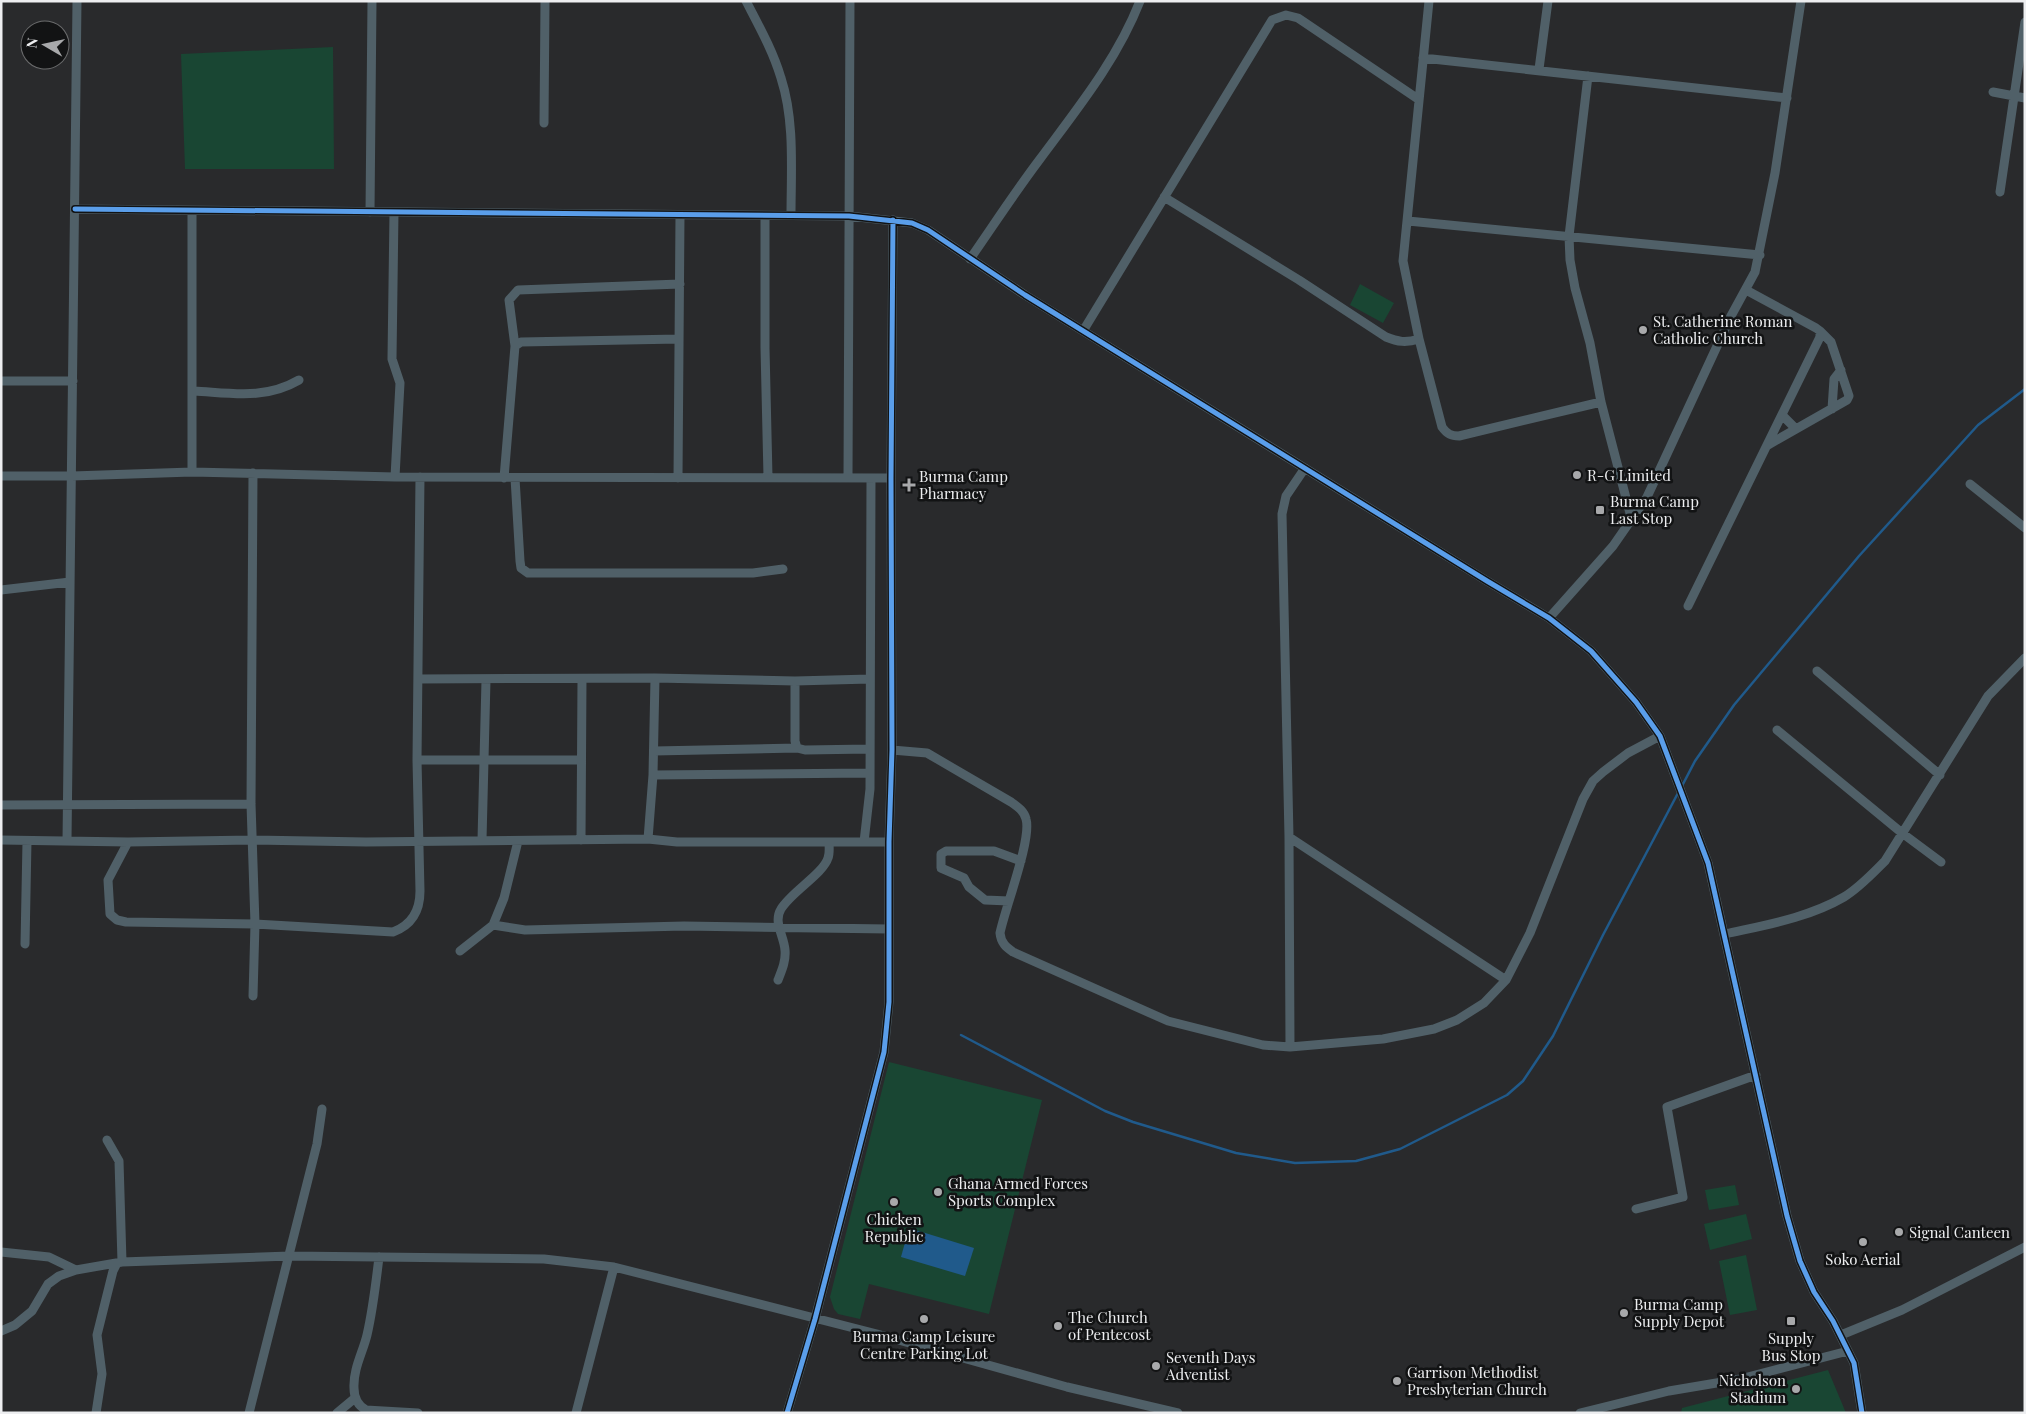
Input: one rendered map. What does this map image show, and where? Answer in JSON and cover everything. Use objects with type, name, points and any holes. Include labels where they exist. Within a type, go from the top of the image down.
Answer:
[{"type":"street","points":[[67,841],[77,1]]},
{"type":"street","points":[[370,212],[372,1]]},
{"type":"street","points":[[544,123],[545,1]]},
{"type":"street","points":[[746,1],[774,58],[787,102],[791,153],[791,215]]},
{"type":"street","points":[[848,477],[850,1]]},
{"type":"street","points":[[970,259],[1018,189],[1071,118],[1120,44],[1140,1]]},
{"type":"street","points":[[1429,1],[1418,99],[1404,270],[1418,339],[1442,427],[1452,436],[1459,436],[1601,402]]},
{"type":"street","points":[[1539,69],[1548,1]]},
{"type":"street","points":[[1549,618],[1613,546],[1647,497],[1731,316],[1755,272],[1760,255],[1787,98],[1801,1]]},
{"type":"street","points":[[1082,331],[1272,20],[1286,16],[1298,18],[1418,99]]},
{"type":"street","points":[[2000,192],[2025,22]]},
{"type":"street","points":[[1422,58],[1539,69],[1787,98]]},
{"type":"street","points":[[1588,76],[1569,236],[1570,260],[1575,288],[1590,343],[1601,402],[1632,521]]},
{"type":"street","points":[[1993,92],[2025,98]]},
{"type":"street","points":[[1164,197],[1299,280],[1386,337],[1397,342],[1408,342],[1418,339]]},
{"type":"street","points":[[75,210],[791,215],[849,216],[912,223],[928,230],[1082,331],[1549,618],[1591,651],[1609,669],[1660,736],[1708,863],[1787,1216],[1800,1261],[1814,1292],[1834,1321],[1854,1363],[1862,1413]]},
{"type":"street","points":[[192,212],[194,391],[192,472]]},
{"type":"street","points":[[394,212],[392,359],[398,372],[400,384],[395,477]]},
{"type":"street","points":[[678,478],[680,215]]},
{"type":"street","points":[[765,216],[765,348],[768,477]]},
{"type":"street","points":[[787,1413],[815,1319],[884,1052],[889,1002],[894,220]]},
{"type":"street","points":[[1408,221],[1760,255]]},
{"type":"street","points":[[504,478],[515,346],[509,300],[518,290],[680,284]]},
{"type":"street","points":[[1746,290],[1816,328],[1831,342],[1849,396],[1847,400],[1768,445]]},
{"type":"street","points":[[1688,606],[1818,342],[1820,331]]},
{"type":"street","points":[[515,346],[521,342],[679,339]]},
{"type":"street","points":[[1832,409],[1834,379],[1841,370]]},
{"type":"street","points":[[194,391],[245,394],[273,392],[285,388],[298,380]]},
{"type":"street","points":[[1,381],[73,381]]},
{"type":"street","points":[[1782,415],[1796,429]]},
{"type":"street","points":[[1290,1047],[1289,837],[1282,514],[1286,496],[1305,468]]},
{"type":"street","points":[[1,476],[192,472],[504,478],[891,478]]},
{"type":"street","points":[[253,473],[252,840],[256,924],[253,996]]},
{"type":"street","points":[[128,842],[108,880],[110,914],[117,920],[126,922],[256,924],[393,932],[403,928],[414,918],[420,904],[417,760],[420,477]]},
{"type":"street","points":[[515,478],[520,561],[521,568],[528,572],[753,573],[783,570]]},
{"type":"street","points":[[864,842],[870,789],[872,478]]},
{"type":"street","points":[[1970,484],[2025,528]]},
{"type":"street","points":[[1,590],[70,582]]},
{"type":"street","points":[[1725,934],[1798,917],[1844,897],[1864,882],[1885,861],[1988,696],[2025,658]]},
{"type":"street","points":[[1817,671],[1940,775]]},
{"type":"street","points":[[418,680],[655,678],[795,681],[870,679]]},
{"type":"street","points":[[648,840],[653,776],[655,678]]},
{"type":"street","points":[[581,840],[582,679]]},
{"type":"street","points":[[482,840],[486,680]]},
{"type":"street","points":[[795,681],[795,741],[797,748]]},
{"type":"street","points":[[1777,730],[1902,834],[1941,862]]},
{"type":"street","points":[[892,750],[928,753],[1021,809],[1026,818],[1028,828],[1002,924],[1001,940],[1013,952],[1168,1021],[1263,1045],[1290,1047],[1383,1040],[1434,1029],[1457,1020],[1484,1003],[1506,980],[1530,933],[1583,799],[1593,781],[1628,753],[1660,736]]},
{"type":"street","points":[[654,751],[797,748],[805,750],[869,749]]},
{"type":"street","points":[[417,760],[581,760]]},
{"type":"street","points":[[653,776],[870,773]]},
{"type":"street","points":[[1,805],[252,804]]},
{"type":"street","points":[[1289,837],[1506,980]]},
{"type":"street","points":[[1,840],[128,842],[252,840],[366,842],[420,840],[648,840],[677,842],[889,842]]},
{"type":"street","points":[[25,944],[27,841]]},
{"type":"street","points":[[460,951],[493,925],[504,898],[518,841]]},
{"type":"street","points":[[778,980],[785,953],[778,917],[781,908],[828,860],[829,842]]},
{"type":"street","points":[[1009,901],[985,900],[981,898],[969,887],[964,878],[941,868],[941,854],[946,850],[988,850],[1020,861]]},
{"type":"street","points":[[493,925],[525,930],[684,926],[889,929]]},
{"type":"street","points":[[1636,1209],[1683,1197],[1667,1107],[1756,1075]]},
{"type":"street","points":[[249,1413],[317,1144],[322,1109]]},
{"type":"street","points":[[96,1413],[102,1374],[97,1335],[113,1271],[119,1263],[119,1161],[107,1140]]},
{"type":"street","points":[[1840,1335],[1902,1310],[2025,1247]]},
{"type":"street","points":[[1,1252],[49,1257],[76,1270]]},
{"type":"street","points":[[1,1331],[15,1325],[32,1311],[48,1284],[58,1276],[76,1270],[119,1263],[290,1256],[544,1259],[614,1267],[1067,1387],[1178,1413]]},
{"type":"street","points":[[379,1257],[367,1335],[355,1374],[355,1398],[359,1406],[366,1410],[418,1413]]},
{"type":"street","points":[[576,1413],[614,1267]]},
{"type":"street","points":[[1580,1413],[1669,1391],[1740,1379],[1848,1351]]},
{"type":"street","points":[[337,1413],[355,1398]]},
{"type":"green space","points":[[333,47],[334,169],[185,169],[181,54]]},
{"type":"green space","points":[[1360,284],[1394,303],[1383,323],[1350,305]]},
{"type":"green space","name":"Ghana Armed Forces Sports Complex","points":[[889,1062],[1042,1100],[989,1314],[869,1284],[860,1319],[838,1314],[834,1309],[830,1297]]},
{"type":"green space","points":[[1735,1185],[1739,1205],[1709,1210],[1705,1190]]},
{"type":"green space","points":[[1746,1214],[1752,1239],[1710,1250],[1704,1224]]},
{"type":"green space","points":[[1746,1255],[1757,1310],[1730,1315],[1719,1261]]},
{"type":"green space","name":"Nicholson Stadium","points":[[1828,1370],[1846,1413],[1681,1413],[1682,1408]]},
{"type":"water","points":[[909,1228],[974,1248],[965,1276],[901,1257]]},
{"type":"waterway","points":[[1682,786],[1695,761],[1734,705],[1859,556],[1978,425],[2025,389]]},
{"type":"waterway","points":[[961,1035],[1105,1111],[1133,1122],[1236,1153],[1295,1163],[1356,1161],[1400,1149],[1507,1095],[1523,1081],[1553,1036],[1603,935],[1678,793]]},
{"type":"cycle path","points":[[75,209],[849,216],[912,223],[928,230],[1025,295],[1549,618],[1591,651],[1636,702],[1660,736],[1708,863],[1787,1216],[1800,1261],[1814,1292],[1833,1321],[1854,1363],[1862,1413]]},
{"type":"cycle path","points":[[787,1413],[815,1319],[884,1052],[889,1002],[889,842],[892,750],[891,478],[893,220]]},
{"type":"place","name":"St. Catherine Roman Catholic Church","points":[[1643,330]]},
{"type":"place","name":"R-G Limited","points":[[1577,475]]},
{"type":"place","name":"Burma Camp Pharmacy","points":[[909,485]]},
{"type":"place","name":"Burma Camp Last Stop","points":[[1600,510]]},
{"type":"place","name":"Ghana Armed Forces Sports Complex","points":[[938,1192]]},
{"type":"place","name":"Chicken Republic","points":[[894,1202]]},
{"type":"place","name":"Signal Canteen","points":[[1899,1232]]},
{"type":"place","name":"Soko Aerial","points":[[1863,1242]]},
{"type":"place","name":"Burma Camp Supply Depot","points":[[1624,1313]]},
{"type":"place","name":"Burma Camp Leisure Centre Parking Lot","points":[[924,1319]]},
{"type":"place","name":"Supply Bus Stop","points":[[1791,1321]]},
{"type":"place","name":"The Church of Pentecost","points":[[1058,1326]]},
{"type":"place","name":"Seventh Days Adventist","points":[[1156,1366]]},
{"type":"place","name":"Garrison Methodist Presbyterian Church","points":[[1397,1381]]},
{"type":"place","name":"Nicholson Stadium","points":[[1796,1389]]}]
